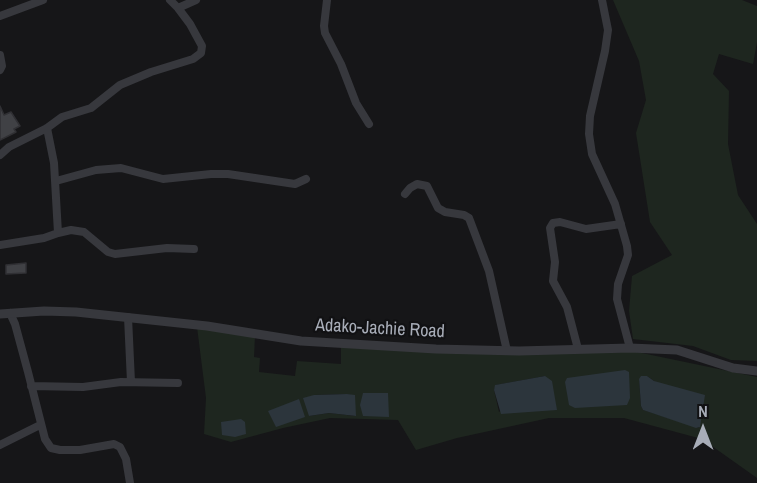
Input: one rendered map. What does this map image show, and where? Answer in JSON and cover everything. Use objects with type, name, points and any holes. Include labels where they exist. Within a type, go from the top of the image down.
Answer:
[{"type":"street","points":[[0,16],[43,0]]},
{"type":"street","points":[[0,156],[9,147],[47,128],[62,117],[91,108],[127,82],[193,59],[201,53],[202,46],[190,24],[170,0]]},
{"type":"street","points":[[178,8],[196,0]]},
{"type":"street","points":[[327,0],[325,33],[341,64],[356,103],[369,124]]},
{"type":"street","points":[[602,0],[608,30],[590,116],[589,134],[591,154],[615,204],[628,255],[618,284],[617,299],[630,348]]},
{"type":"street","points":[[0,55],[2,66],[0,70]]},
{"type":"street","points":[[47,128],[56,181],[58,233]]},
{"type":"street","points":[[56,181],[96,170],[121,168],[163,179],[211,174],[228,174],[295,184],[306,179]]},
{"type":"street","points":[[405,194],[417,184],[427,186],[438,208],[469,218],[489,271],[507,351]]},
{"type":"street","points":[[578,349],[567,307],[553,281],[555,262],[550,228],[553,223],[560,222],[586,229],[621,224]]},
{"type":"street","points":[[0,245],[44,238],[71,230],[84,232],[108,252],[115,254],[157,249],[194,249]]},
{"type":"street","name":"Adako-Jachie Road","points":[[5,313],[76,312],[207,326],[301,340],[507,351],[630,348],[677,350],[733,368],[757,371]]},
{"type":"street","points":[[5,313],[15,324],[40,425],[51,448],[80,450],[114,444],[120,447],[126,459],[130,483]]},
{"type":"street","points":[[128,317],[131,382]]},
{"type":"street","points":[[31,386],[83,387],[131,382],[178,383]]},
{"type":"street","points":[[0,445],[40,425]]},
{"type":"shaded area","points":[[613,0],[742,0],[757,6],[757,42],[753,64],[719,54],[713,74],[729,91],[728,144],[738,195],[757,224],[757,361],[731,360],[693,346],[633,339],[629,311],[632,276],[672,255],[650,222],[636,133],[646,100],[639,61]]},
{"type":"shaded area","points":[[197,327],[255,336],[254,357],[260,358],[259,372],[295,376],[297,361],[341,364],[341,347],[637,352],[757,377],[757,478],[702,439],[624,418],[549,418],[457,438],[416,450],[398,420],[330,418],[231,442],[204,434],[206,398]],"holes":[[[545,376],[499,412],[494,390],[496,385]],[[647,376],[654,381],[699,428],[643,410],[639,379]],[[314,395],[355,396],[355,416],[329,413],[309,416]]]},
{"type":"shaded area","points":[[625,370],[629,372],[630,398],[627,405],[575,408],[569,405],[565,382],[567,378]]},
{"type":"shaded area","points":[[545,376],[552,381],[557,410],[501,414],[494,390],[495,385]]},
{"type":"shaded area","points":[[641,376],[705,395],[700,427],[696,428],[643,410],[639,379]]},
{"type":"shaded area","points":[[363,393],[388,393],[389,417],[363,416],[360,405]]},
{"type":"shaded area","points":[[314,395],[355,395],[356,416],[329,413],[309,416],[303,398]]},
{"type":"shaded area","points":[[299,399],[305,417],[276,427],[268,411]]},
{"type":"shaded area","points":[[241,419],[245,422],[246,434],[235,437],[222,435],[221,422]]},
{"type":"building","points":[[0,106],[4,115],[11,112],[20,126],[14,129],[16,132],[0,140]]},
{"type":"building","points":[[26,263],[26,273],[6,274],[6,265]]}]
